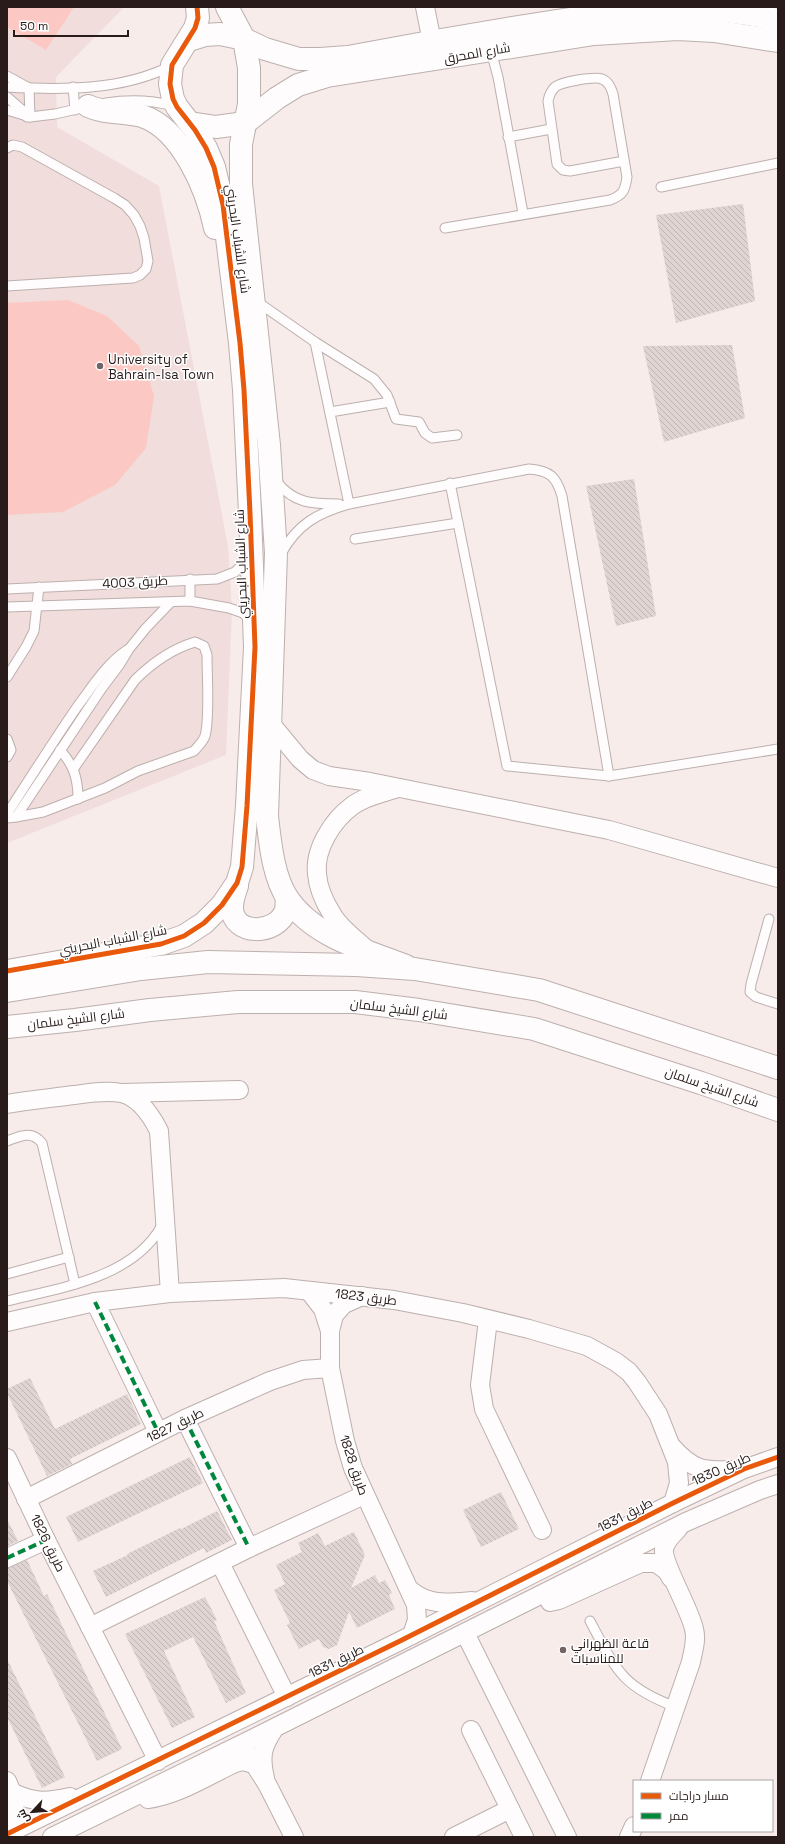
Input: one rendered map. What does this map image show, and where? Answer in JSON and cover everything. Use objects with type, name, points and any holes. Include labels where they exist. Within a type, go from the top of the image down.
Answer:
[{"type":"street","name":"شارع الشباب البحريني","points":[[7,971],[161,944],[184,936],[204,923],[222,905],[238,883],[242,867],[249,787],[255,647],[250,497],[240,343],[219,181],[206,148],[173,99],[170,84],[172,65],[189,40],[198,18],[197,7]]},
{"type":"street","name":"شارع الشباب البحريني","points":[[228,7],[244,39],[249,68],[250,86],[241,144],[241,184],[271,474],[276,562],[267,816],[270,848],[287,898],[296,909],[316,926],[336,938],[415,970]]},
{"type":"street","points":[[425,7],[432,42]]},
{"type":"street","name":"شارع المحرق","points":[[189,40],[205,35],[220,34],[244,39],[265,49],[299,59],[320,60],[348,57],[588,15],[634,10],[676,8],[719,10],[778,20]]},
{"type":"street","name":"شارع المحرق","points":[[245,123],[277,98],[298,85],[327,76],[594,34],[678,29],[714,31],[778,41]]},
{"type":"street","points":[[81,108],[126,114],[148,119],[168,131],[178,141],[209,206],[240,343]]},
{"type":"street","points":[[183,115],[216,127],[245,123]]},
{"type":"street","points":[[271,724],[300,759],[314,770],[329,776],[401,788],[609,830],[778,878]]},
{"type":"street","points":[[369,952],[332,915],[323,896],[317,874],[318,860],[325,838],[336,821],[353,806],[370,796],[401,788]]},
{"type":"street","points":[[238,883],[232,907],[235,918],[244,926],[256,930],[269,928],[279,921],[286,910],[287,898]]},
{"type":"street","points":[[7,991],[141,969],[208,962],[356,965],[415,970],[539,990],[778,1068]]},
{"type":"street","name":"شارع الشيخ سلمان","points":[[7,1028],[150,1010],[238,1002],[362,1003],[419,1010],[534,1029],[701,1083],[778,1110]]},
{"type":"street","points":[[7,1036],[75,1020]]},
{"type":"street","points":[[7,1104],[98,1092],[121,1093],[239,1090]]},
{"type":"street","points":[[121,1093],[134,1098],[143,1106],[153,1118],[159,1131],[170,1293]]},
{"type":"street","name":"طريق 1823","points":[[7,1322],[95,1302],[170,1293],[284,1288],[394,1300],[529,1329],[587,1346],[616,1362],[638,1382],[658,1414],[672,1446],[679,1473],[677,1494],[673,1504]]},
{"type":"street","name":"طريق 1828","points":[[309,1291],[322,1309],[330,1331]]},
{"type":"street","name":"طريق 1828","points":[[362,1296],[344,1304],[338,1309],[332,1322],[330,1331],[330,1368],[352,1468],[416,1605],[417,1612],[415,1628],[412,1635]]},
{"type":"street","points":[[95,1302],[158,1432]]},
{"type":"street","points":[[488,1320],[480,1385],[484,1409],[542,1530]]},
{"type":"street","name":"طريق 1827","points":[[26,1499],[158,1432],[270,1381],[303,1370],[330,1368]]},
{"type":"street","points":[[185,1419],[249,1548]]},
{"type":"street","name":"طريق 1823","points":[[672,1446],[683,1459],[698,1468],[712,1470],[744,1469]]},
{"type":"street","name":"طريق 1830","points":[[673,1504],[744,1469],[778,1457]]},
{"type":"street","name":"طريق 1826","points":[[7,1458],[46,1540],[158,1761]]},
{"type":"street","points":[[52,1837],[242,1744],[686,1522],[760,1490],[778,1484]]},
{"type":"street","points":[[90,1627],[249,1548],[364,1495]]},
{"type":"street","name":"طريق 1831","points":[[7,1833],[97,1791],[233,1724],[673,1504]]},
{"type":"street","points":[[650,1780],[691,1662],[696,1637],[691,1618],[665,1560],[664,1550],[670,1536],[686,1522]]},
{"type":"street","points":[[7,1558],[46,1540]]},
{"type":"street","points":[[527,1602],[548,1602],[559,1600],[641,1563],[651,1562],[662,1566],[667,1571],[681,1594]]},
{"type":"street","points":[[220,1563],[287,1697]]},
{"type":"street","points":[[410,1590],[421,1598],[433,1602],[441,1603],[481,1600]]},
{"type":"street","points":[[465,1633],[567,1837]]},
{"type":"street","points":[[233,1724],[242,1744],[267,1784],[294,1837]]},
{"type":"street","points":[[267,1784],[262,1763],[262,1751],[274,1728]]},
{"type":"street","points":[[471,1730],[524,1837]]},
{"type":"street","points":[[120,1804],[160,1798],[235,1763],[243,1761],[254,1764]]},
{"type":"street","points":[[10,1787],[33,1801],[44,1802],[97,1791]]},
{"type":"street","points":[[7,1833],[14,1819],[15,1810],[10,1787]]},
{"type":"street","points":[[454,1837],[510,1809]]},
{"type":"lane","points":[[491,50],[523,213]]},
{"type":"lane","points":[[7,88],[54,89],[132,81],[155,74],[172,65]]},
{"type":"lane","points":[[7,76],[29,88]]},
{"type":"lane","points":[[445,228],[523,213],[610,200],[620,196],[625,187],[627,177],[613,94],[610,85],[603,80],[595,78],[556,86],[550,94],[548,101],[557,164],[563,170],[570,171],[624,161]]},
{"type":"lane","points":[[73,87],[81,108]]},
{"type":"lane","points":[[28,117],[29,88]]},
{"type":"lane","points":[[7,97],[28,117]]},
{"type":"lane","points":[[7,110],[28,117],[129,100],[155,101],[183,115]]},
{"type":"lane","points":[[508,137],[551,129]]},
{"type":"lane","points":[[7,148],[13,145],[22,147],[125,205],[140,226],[148,261],[143,272],[133,278],[7,286]]},
{"type":"lane","points":[[661,188],[778,163]]},
{"type":"lane","points":[[253,299],[315,342],[374,379],[384,389],[396,419],[419,422],[428,436],[436,438],[457,435]]},
{"type":"lane","points":[[315,342],[349,504]]},
{"type":"lane","points":[[330,412],[390,402]]},
{"type":"lane","points":[[276,562],[291,538],[301,528],[324,512],[349,504],[450,483],[529,469],[543,470],[558,482],[562,496],[609,776]]},
{"type":"lane","points":[[271,474],[283,490],[300,501],[310,504],[349,504]]},
{"type":"lane","points":[[450,483],[507,766],[609,776],[778,749]]},
{"type":"lane","points":[[355,539],[458,523]]},
{"type":"lane","name":"طريق 4003","points":[[7,589],[190,579],[217,579],[226,576],[242,566],[251,551]]},
{"type":"lane","points":[[190,579],[190,601]]},
{"type":"lane","points":[[7,677],[34,631],[39,587]]},
{"type":"lane","name":"طريق 4003","points":[[7,607],[190,601],[236,610],[254,623]]},
{"type":"lane","points":[[12,817],[129,649],[146,628],[171,602]]},
{"type":"lane","points":[[12,817],[43,812],[105,788],[138,771],[194,751],[204,736],[207,724],[207,655],[204,646],[195,642],[184,645],[162,658],[135,680],[74,768]]},
{"type":"lane","points":[[7,814],[53,742],[95,682],[115,659],[129,649]]},
{"type":"lane","points":[[7,738],[11,750],[7,758]]},
{"type":"lane","points":[[60,750],[74,768],[78,782],[78,799]]},
{"type":"lane","points":[[769,919],[750,988],[753,995],[778,1004]]},
{"type":"lane","points":[[7,1141],[30,1134],[37,1137],[42,1143],[76,1284]]},
{"type":"lane","points":[[7,1301],[98,1277],[122,1264],[148,1244],[158,1232],[166,1218]]},
{"type":"lane","points":[[7,1274],[69,1256]]},
{"type":"lane","points":[[590,1621],[611,1660],[627,1680],[648,1696],[676,1707]]},
{"type":"shaded area","name":"University of Bahrain-Isa Town","points":[[7,7],[124,7],[56,77],[57,127],[159,186],[228,546],[232,610],[226,755],[7,843]]},
{"type":"shaded area","points":[[7,7],[74,7],[46,50],[7,27]]},
{"type":"shaded area","points":[[68,300],[107,316],[139,346],[154,396],[146,448],[115,485],[63,512],[7,515],[7,303]]},
{"type":"building","points":[[743,204],[755,301],[676,323],[656,215]]},
{"type":"building","points":[[732,345],[745,418],[664,442],[643,346]]},
{"type":"building","points":[[634,479],[656,616],[616,626],[586,486]]},
{"type":"building","points":[[30,1378],[55,1429],[127,1394],[141,1424],[70,1459],[72,1464],[47,1476],[7,1393],[7,1389]]},
{"type":"building","points":[[190,1457],[203,1483],[78,1542],[66,1517]]},
{"type":"building","points":[[501,1492],[519,1529],[481,1547],[463,1510]]},
{"type":"building","points":[[217,1511],[232,1540],[206,1553],[204,1548],[106,1597],[93,1571]]},
{"type":"building","points":[[7,1519],[18,1541],[7,1546]]},
{"type":"building","points":[[354,1532],[365,1555],[351,1588],[375,1575],[379,1583],[385,1580],[392,1593],[389,1595],[395,1609],[357,1628],[349,1612],[337,1645],[329,1649],[323,1647],[319,1639],[299,1649],[287,1625],[290,1623],[274,1590],[285,1584],[276,1565],[302,1552],[298,1543],[318,1533],[325,1546]]},
{"type":"building","points":[[27,1560],[44,1596],[47,1594],[122,1749],[97,1761],[7,1581],[7,1568]]},
{"type":"building","points":[[205,1597],[217,1620],[214,1621],[246,1693],[226,1703],[193,1637],[164,1651],[195,1717],[172,1728],[125,1634]]},
{"type":"building","points":[[7,1659],[65,1777],[42,1788],[7,1717]]},
{"type":"marked path","points":[[95,1302],[158,1432]]},
{"type":"marked path","points":[[185,1419],[249,1548]]},
{"type":"marked path","points":[[7,1558],[46,1540]]},
{"type":"cycle path","points":[[7,971],[161,944],[184,936],[204,923],[222,905],[237,883],[242,867],[247,806],[255,647],[244,390],[240,343],[223,205],[214,167],[206,148],[195,130],[177,107],[173,99],[170,84],[172,65],[195,28],[198,18],[197,7]]},
{"type":"cycle path","points":[[7,1834],[400,1641],[673,1503],[744,1469],[778,1457]]},
{"type":"place","name":"University of Bahrain-Isa Town","points":[[100,366]]},
{"type":"place","name":"قاعة الظهراني للمناسبات","points":[[563,1650]]}]
